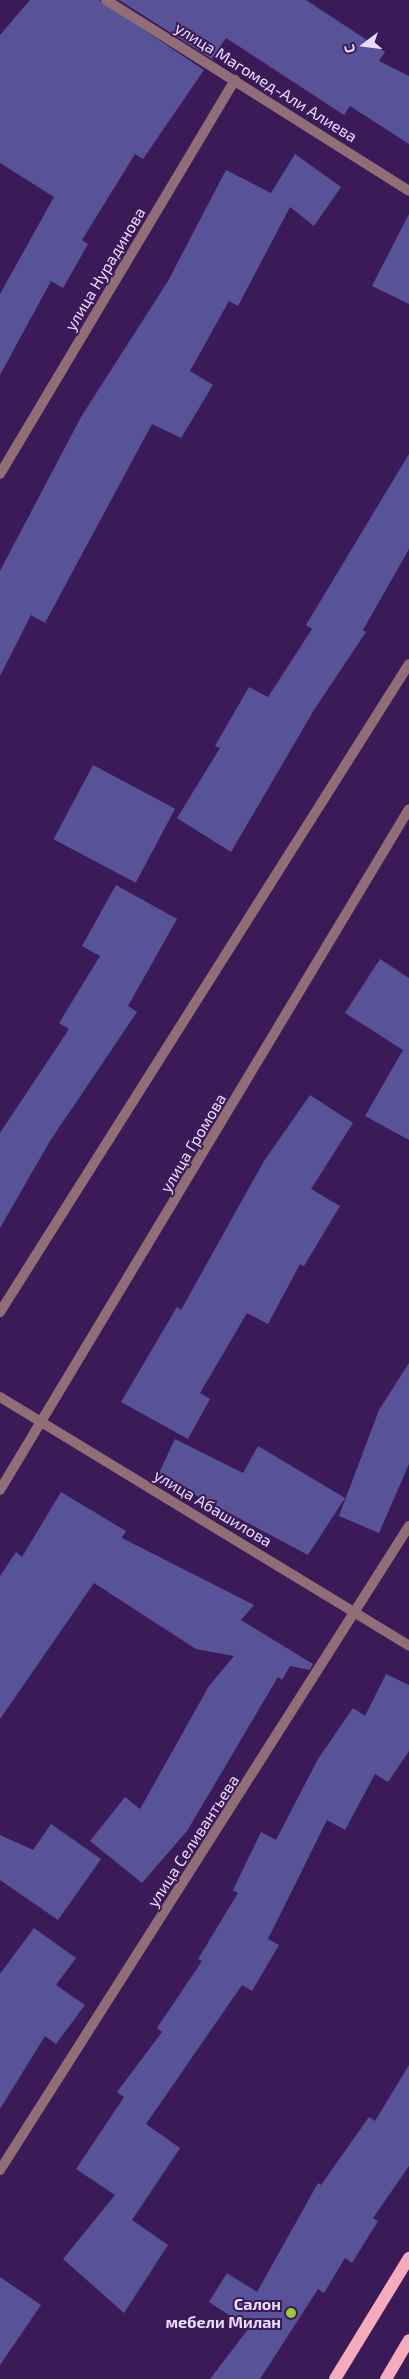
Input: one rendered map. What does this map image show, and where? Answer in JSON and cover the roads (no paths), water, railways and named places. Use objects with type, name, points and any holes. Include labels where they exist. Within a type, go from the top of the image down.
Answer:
[{"type":"main road","points":[[335,2379],[409,2258]]},
{"type":"main road","points":[[386,2379],[409,2340]]},
{"type":"street","name":"улица Магомед-Али Алиева","points":[[106,0],[409,190]]},
{"type":"street","name":"улица Нурадинова","points":[[0,474],[235,80]]},
{"type":"street","points":[[0,1312],[409,664]]},
{"type":"street","name":"улица Громова","points":[[0,1490],[43,1423],[409,810]]},
{"type":"street","name":"улица Абашилова","points":[[0,1397],[409,1646]]},
{"type":"street","name":"улица Селивантьева","points":[[0,2170],[357,1613],[409,1526]]},
{"type":"place","name":"Салон мебели Милан","points":[[291,2313]]}]
